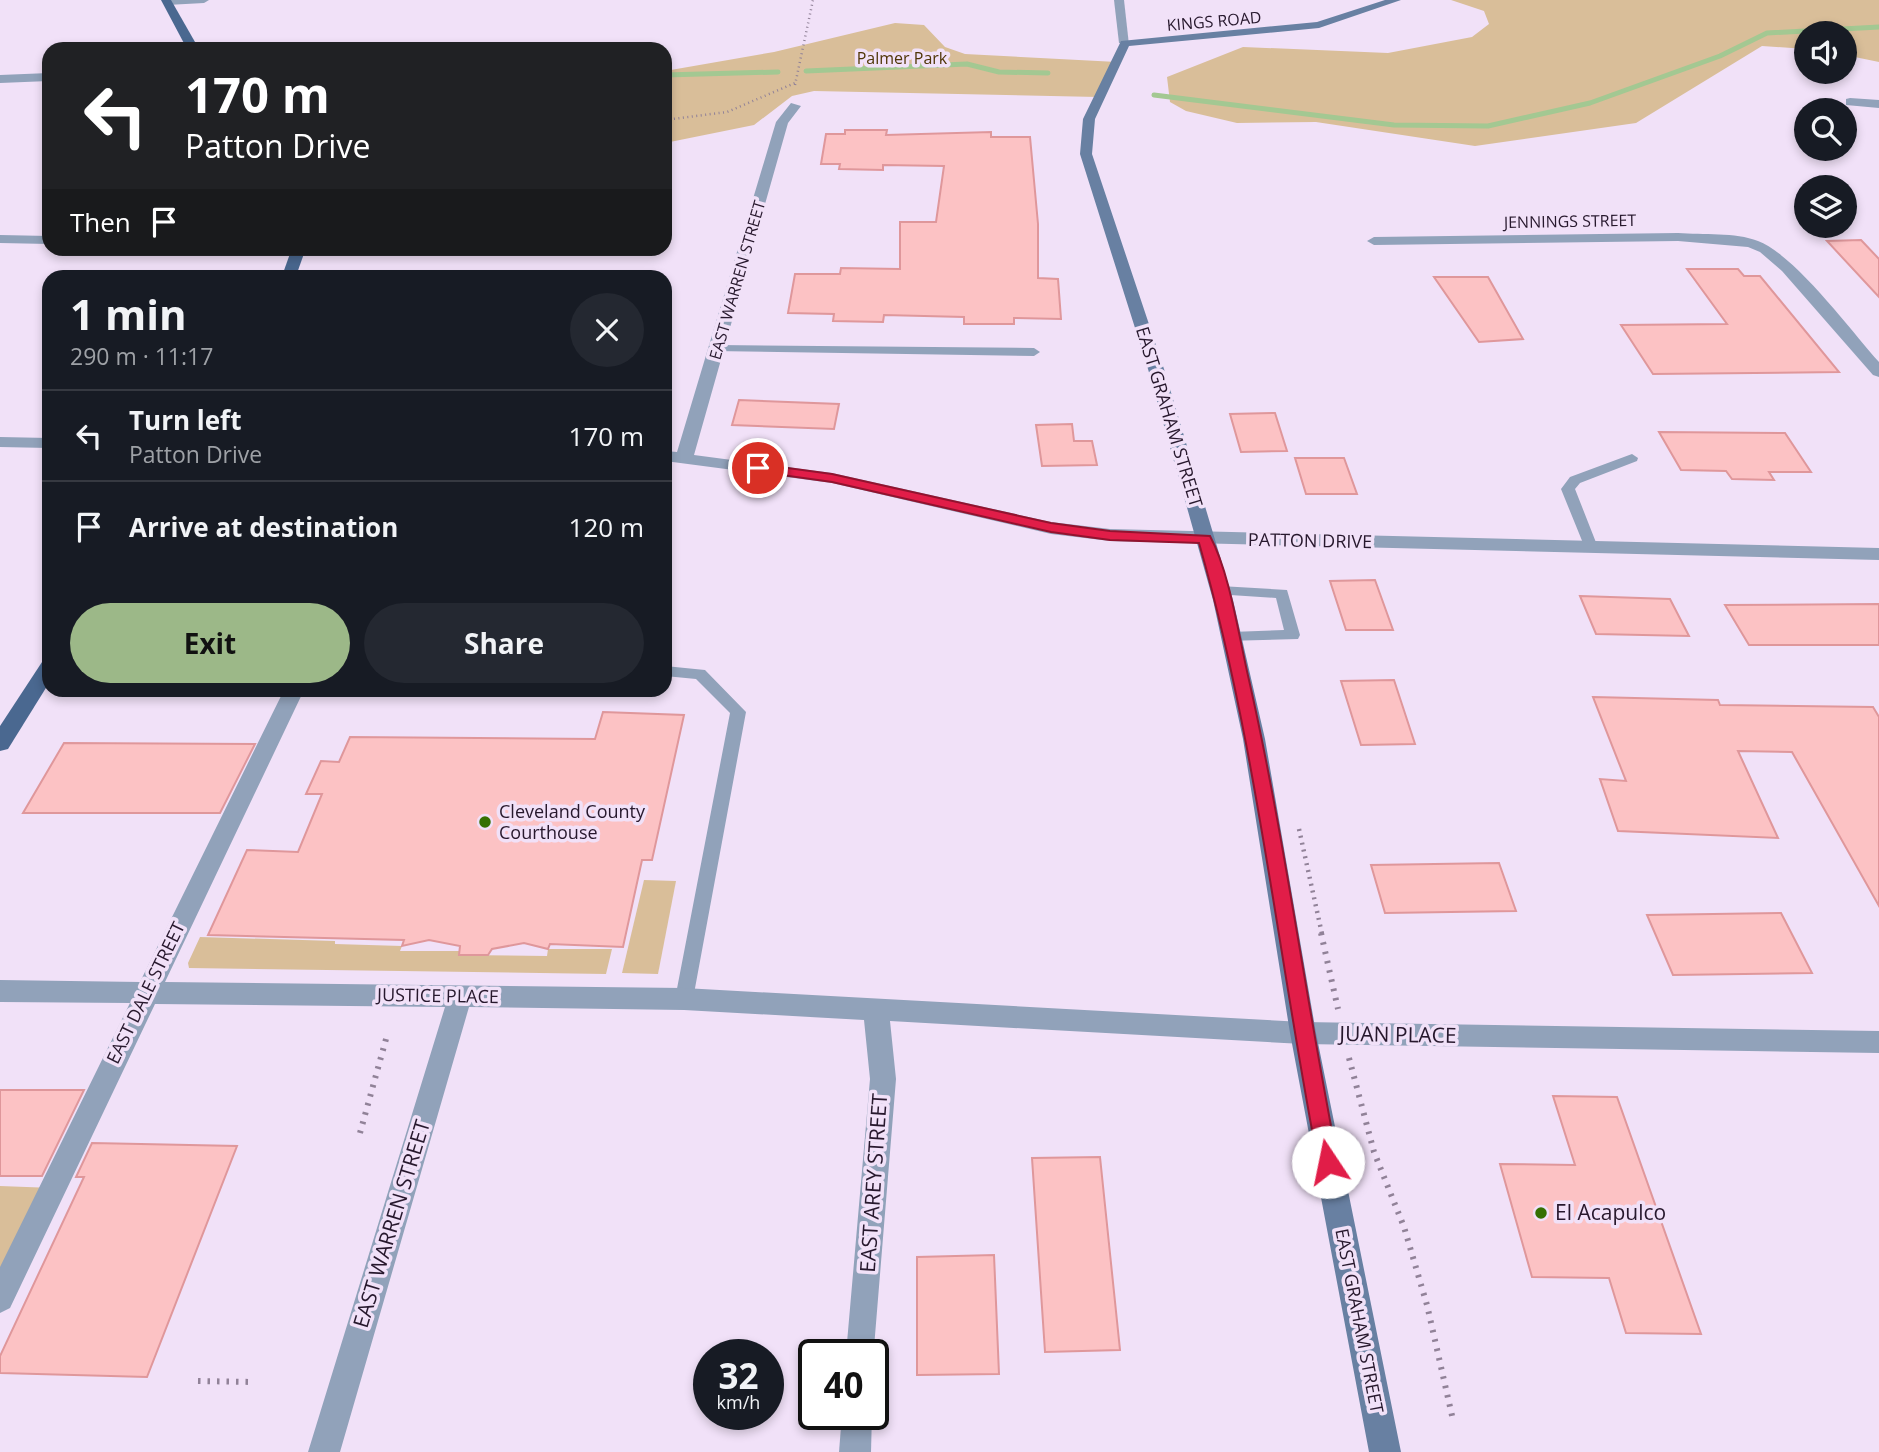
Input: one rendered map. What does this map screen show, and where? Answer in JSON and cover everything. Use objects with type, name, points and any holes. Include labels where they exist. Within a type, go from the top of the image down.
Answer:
[{"type":"main road","points":[[166,1],[188,42]]},
{"type":"main road","points":[[0,744],[42,678]]},
{"type":"street","points":[[166,1],[204,0]]},
{"type":"street","points":[[1119,0],[1125,43]]},
{"type":"street","name":"KINGS ROAD","points":[[1125,43],[1284,30],[1319,24],[1396,0]]},
{"type":"street","name":"EAST GRAHAM STREET","points":[[1125,43],[1086,128],[1086,154],[1093,183],[1156,369],[1231,638],[1254,739],[1303,1033],[1385,1452]]},
{"type":"street","points":[[0,79],[42,77]]},
{"type":"street","points":[[1857,102],[1879,104]]},
{"type":"street","name":"EAST WARREN STREET","points":[[684,458],[782,122],[795,106]]},
{"type":"street","name":"JENNINGS STREET","points":[[1374,241],[1678,237],[1751,243],[1765,250],[1787,268],[1879,372]]},
{"type":"street","points":[[0,239],[42,240]]},
{"type":"street","points":[[0,442],[42,443]]},
{"type":"street","name":"PATTON DRIVE","points":[[672,457],[832,478],[1051,528],[1110,535],[1879,554]]},
{"type":"street","name":"EAST DALE STREET","points":[[0,1298],[291,697]]},
{"type":"street","name":"JUSTICE PLACE","points":[[0,991],[684,999],[876,1011]]},
{"type":"street","name":"EAST WARREN STREET","points":[[324,1452],[460,997]]},
{"type":"street","name":"JUAN PLACE","points":[[876,1011],[1303,1033],[1879,1042]]},
{"type":"street","name":"EAST AREY STREET","points":[[862,1339],[883,1079],[876,1011]]},
{"type":"street","points":[[855,1452],[856,1430]]},
{"type":"lane","points":[[717,349],[1034,352]]},
{"type":"lane","points":[[1590,545],[1568,489],[1575,480],[1632,458]]},
{"type":"lane","points":[[1220,591],[1282,593],[1293,635],[1231,638]]},
{"type":"lane","points":[[672,672],[700,674],[738,712],[684,999]]},
{"type":"path","points":[[795,106],[795,83],[813,0]]},
{"type":"path","points":[[672,119],[727,113],[795,83]]},
{"type":"path","points":[[1298,826],[1362,1116],[1404,1227],[1427,1305],[1453,1420]]},
{"type":"path","points":[[359,1133],[386,1039]]},
{"type":"path","points":[[198,1381],[253,1382]]},
{"type":"green space","points":[[1451,0],[1879,0],[1879,62],[1857,57],[1857,21],[1794,21],[1794,48],[1762,46],[1636,123],[1475,146],[1316,122],[1237,123],[1186,111],[1170,102],[1167,77],[1243,47],[1388,53],[1472,37],[1489,24],[1484,11]]},
{"type":"green space","name":"Palmer Park","points":[[895,23],[924,25],[945,47],[965,54],[1117,62],[1098,97],[814,91],[792,96],[754,125],[672,142],[672,70],[774,52]]},
{"type":"green space","points":[[644,880],[676,881],[658,974],[622,973]]},
{"type":"green space","points":[[200,937],[335,941],[335,944],[402,946],[400,951],[459,951],[459,955],[547,956],[548,949],[612,949],[606,974],[189,968],[188,963]]},
{"type":"green space","points":[[0,1186],[53,1188],[0,1298]]},
{"type":"building","points":[[845,130],[887,130],[886,135],[991,132],[991,137],[1030,137],[1038,224],[1038,278],[1058,279],[1061,319],[1014,318],[1014,324],[964,324],[964,317],[884,315],[883,322],[833,321],[834,314],[788,313],[795,274],[840,274],[841,268],[900,269],[900,222],[936,222],[944,166],[883,165],[883,170],[839,169],[840,164],[821,164],[826,134],[845,134]]},
{"type":"building","points":[[1861,240],[1879,259],[1879,297],[1827,241]]},
{"type":"building","points":[[1687,269],[1738,269],[1744,276],[1760,276],[1839,372],[1653,374],[1621,325],[1727,324]]},
{"type":"building","points":[[1434,277],[1488,277],[1523,339],[1479,342]]},
{"type":"building","points":[[739,400],[839,404],[834,429],[732,425]]},
{"type":"building","points":[[1275,413],[1287,451],[1241,452],[1230,414]]},
{"type":"building","points":[[1072,424],[1074,441],[1092,441],[1097,465],[1042,466],[1036,425]]},
{"type":"building","points":[[1659,432],[1785,433],[1811,472],[1769,472],[1774,480],[1732,479],[1726,471],[1681,470]]},
{"type":"building","points":[[1295,458],[1344,458],[1357,494],[1306,494]]},
{"type":"building","points":[[1375,580],[1393,630],[1346,630],[1330,581]]},
{"type":"building","points":[[1580,596],[1670,599],[1689,636],[1596,634]]},
{"type":"building","points":[[1879,604],[1879,645],[1749,645],[1725,605]]},
{"type":"building","points":[[1394,680],[1415,744],[1361,745],[1341,681]]},
{"type":"building","points":[[1593,697],[1718,700],[1720,705],[1873,707],[1879,717],[1879,906],[1792,752],[1738,751],[1778,838],[1618,831],[1600,779],[1626,781]]},
{"type":"building","name":"Cleveland County Courthouse","points":[[603,712],[684,715],[652,860],[642,860],[623,947],[550,944],[548,949],[524,943],[492,949],[488,955],[459,955],[460,946],[429,940],[402,946],[404,940],[208,935],[247,850],[298,852],[322,794],[306,794],[321,761],[339,762],[350,737],[595,739]]},
{"type":"building","points":[[64,743],[255,744],[220,813],[23,813]]},
{"type":"building","points":[[1499,863],[1516,911],[1385,913],[1371,865]]},
{"type":"building","points":[[1781,913],[1812,973],[1673,975],[1647,915]]},
{"type":"building","points":[[0,1090],[84,1090],[42,1176],[0,1176]]},
{"type":"building","points":[[1553,1096],[1617,1097],[1701,1334],[1626,1333],[1609,1278],[1532,1277],[1500,1164],[1575,1165]]},
{"type":"building","points":[[92,1143],[237,1146],[147,1377],[0,1373],[0,1356],[84,1177],[76,1177]]},
{"type":"building","points":[[1100,1157],[1120,1350],[1045,1352],[1032,1158]]},
{"type":"building","points":[[994,1255],[999,1374],[917,1375],[917,1257]]},
{"type":"waterway","points":[[1154,95],[1394,125],[1488,126],[1590,103],[1720,56],[1767,33],[1879,27]]},
{"type":"waterway","points":[[806,71],[967,64],[999,72],[1048,73]]},
{"type":"waterway","points":[[672,75],[778,72]]},
{"type":"place","name":"Cleveland County Courthouse","points":[[485,822]]},
{"type":"place","name":"El Acapulco","points":[[1541,1213]]},
{"type":"route","points":[[758,468],[832,478],[1051,528],[1110,535],[1205,539],[1223,600],[1254,739],[1303,1033],[1328,1162]]}]
